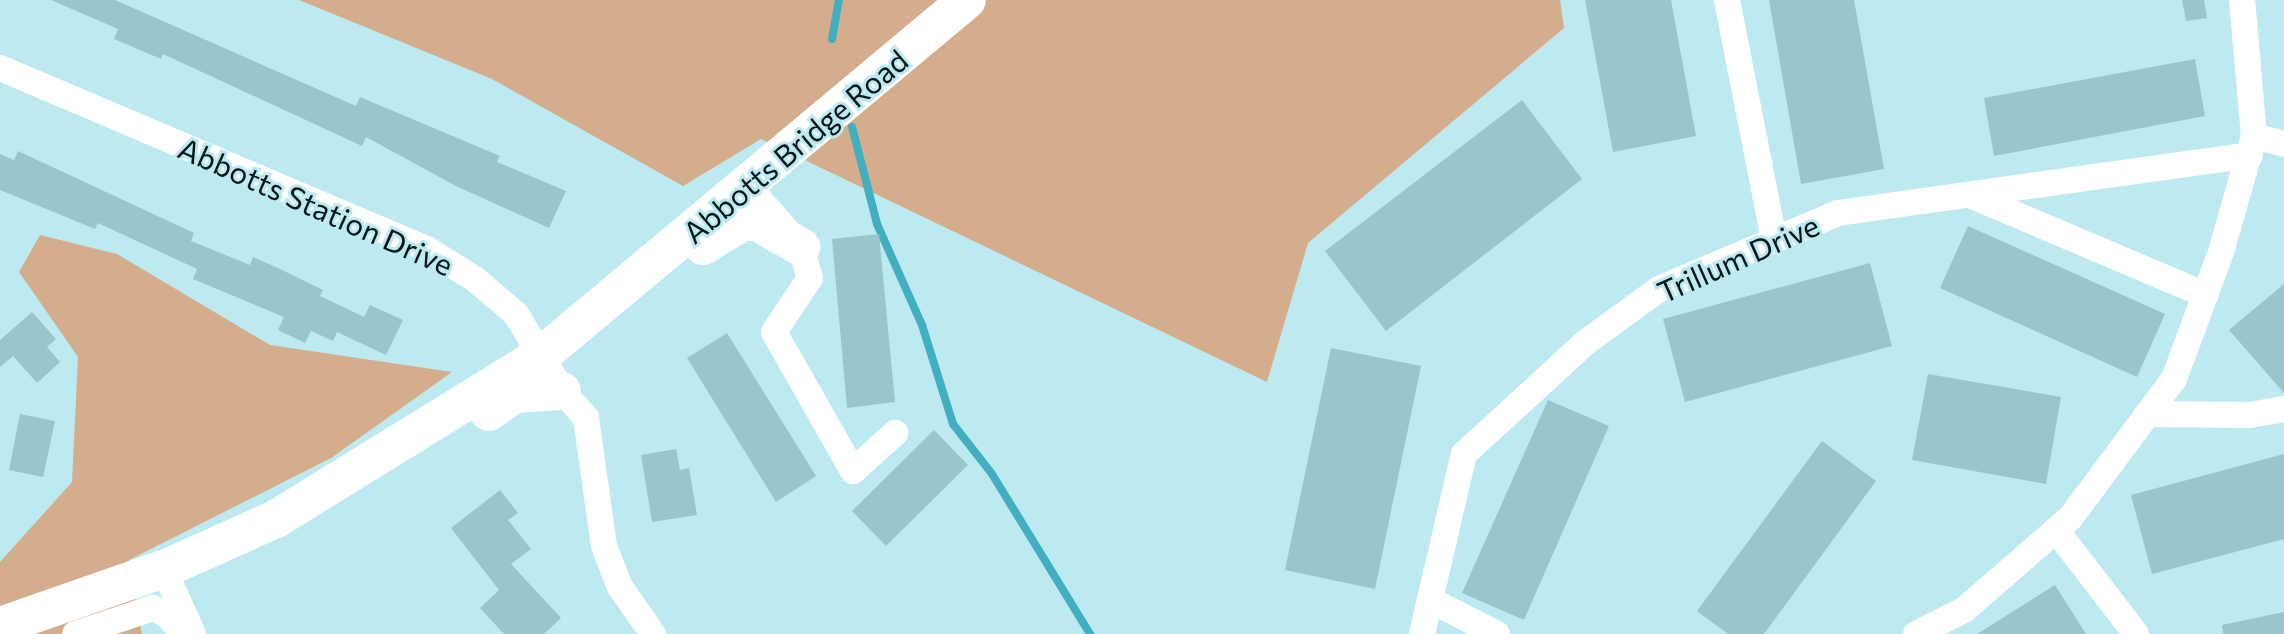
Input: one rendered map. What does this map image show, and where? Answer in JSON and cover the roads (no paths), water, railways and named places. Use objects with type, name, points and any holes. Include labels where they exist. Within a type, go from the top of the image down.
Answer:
[{"type":"main road","name":"Abbotts Bridge Road","points":[[0,626],[164,569],[276,519],[377,460],[543,354],[623,291],[967,0]]},
{"type":"main road","name":"Abbotts Bridge Road","points":[[623,291],[630,299],[646,295],[706,244],[742,222],[757,222],[801,247]]},
{"type":"main road","points":[[377,460],[411,466],[514,394],[562,391]]},
{"type":"street","points":[[1727,0],[1774,240]]},
{"type":"street","points":[[1916,634],[1964,610],[2056,530],[2174,379],[2206,295],[2252,145],[2242,0]]},
{"type":"street","name":"Abbotts Station Drive","points":[[0,68],[427,249],[516,314],[543,354],[562,391],[586,418],[604,546],[620,587],[653,634]]},
{"type":"street","points":[[2252,145],[2284,144]]},
{"type":"street","name":"Trillum Drive","points":[[1422,634],[1464,454],[1585,343],[1659,289],[1838,213],[1968,195],[2252,145]]},
{"type":"street","points":[[778,160],[771,188],[776,209],[801,247],[810,278],[774,332],[853,471],[895,433]]},
{"type":"street","points":[[748,186],[801,247]]},
{"type":"street","points":[[1968,195],[2206,295]]},
{"type":"street","points":[[2147,414],[2250,415],[2284,409]]},
{"type":"street","points":[[2056,530],[2136,634]]},
{"type":"street","points":[[164,569],[193,634]]},
{"type":"street","points":[[1430,600],[1497,634]]},
{"type":"street","points":[[75,634],[153,608],[184,634]]},
{"type":"waterway","points":[[832,39],[839,0]]},
{"type":"waterway","points":[[852,127],[877,224],[922,325],[953,424],[992,474],[1090,634]]}]
